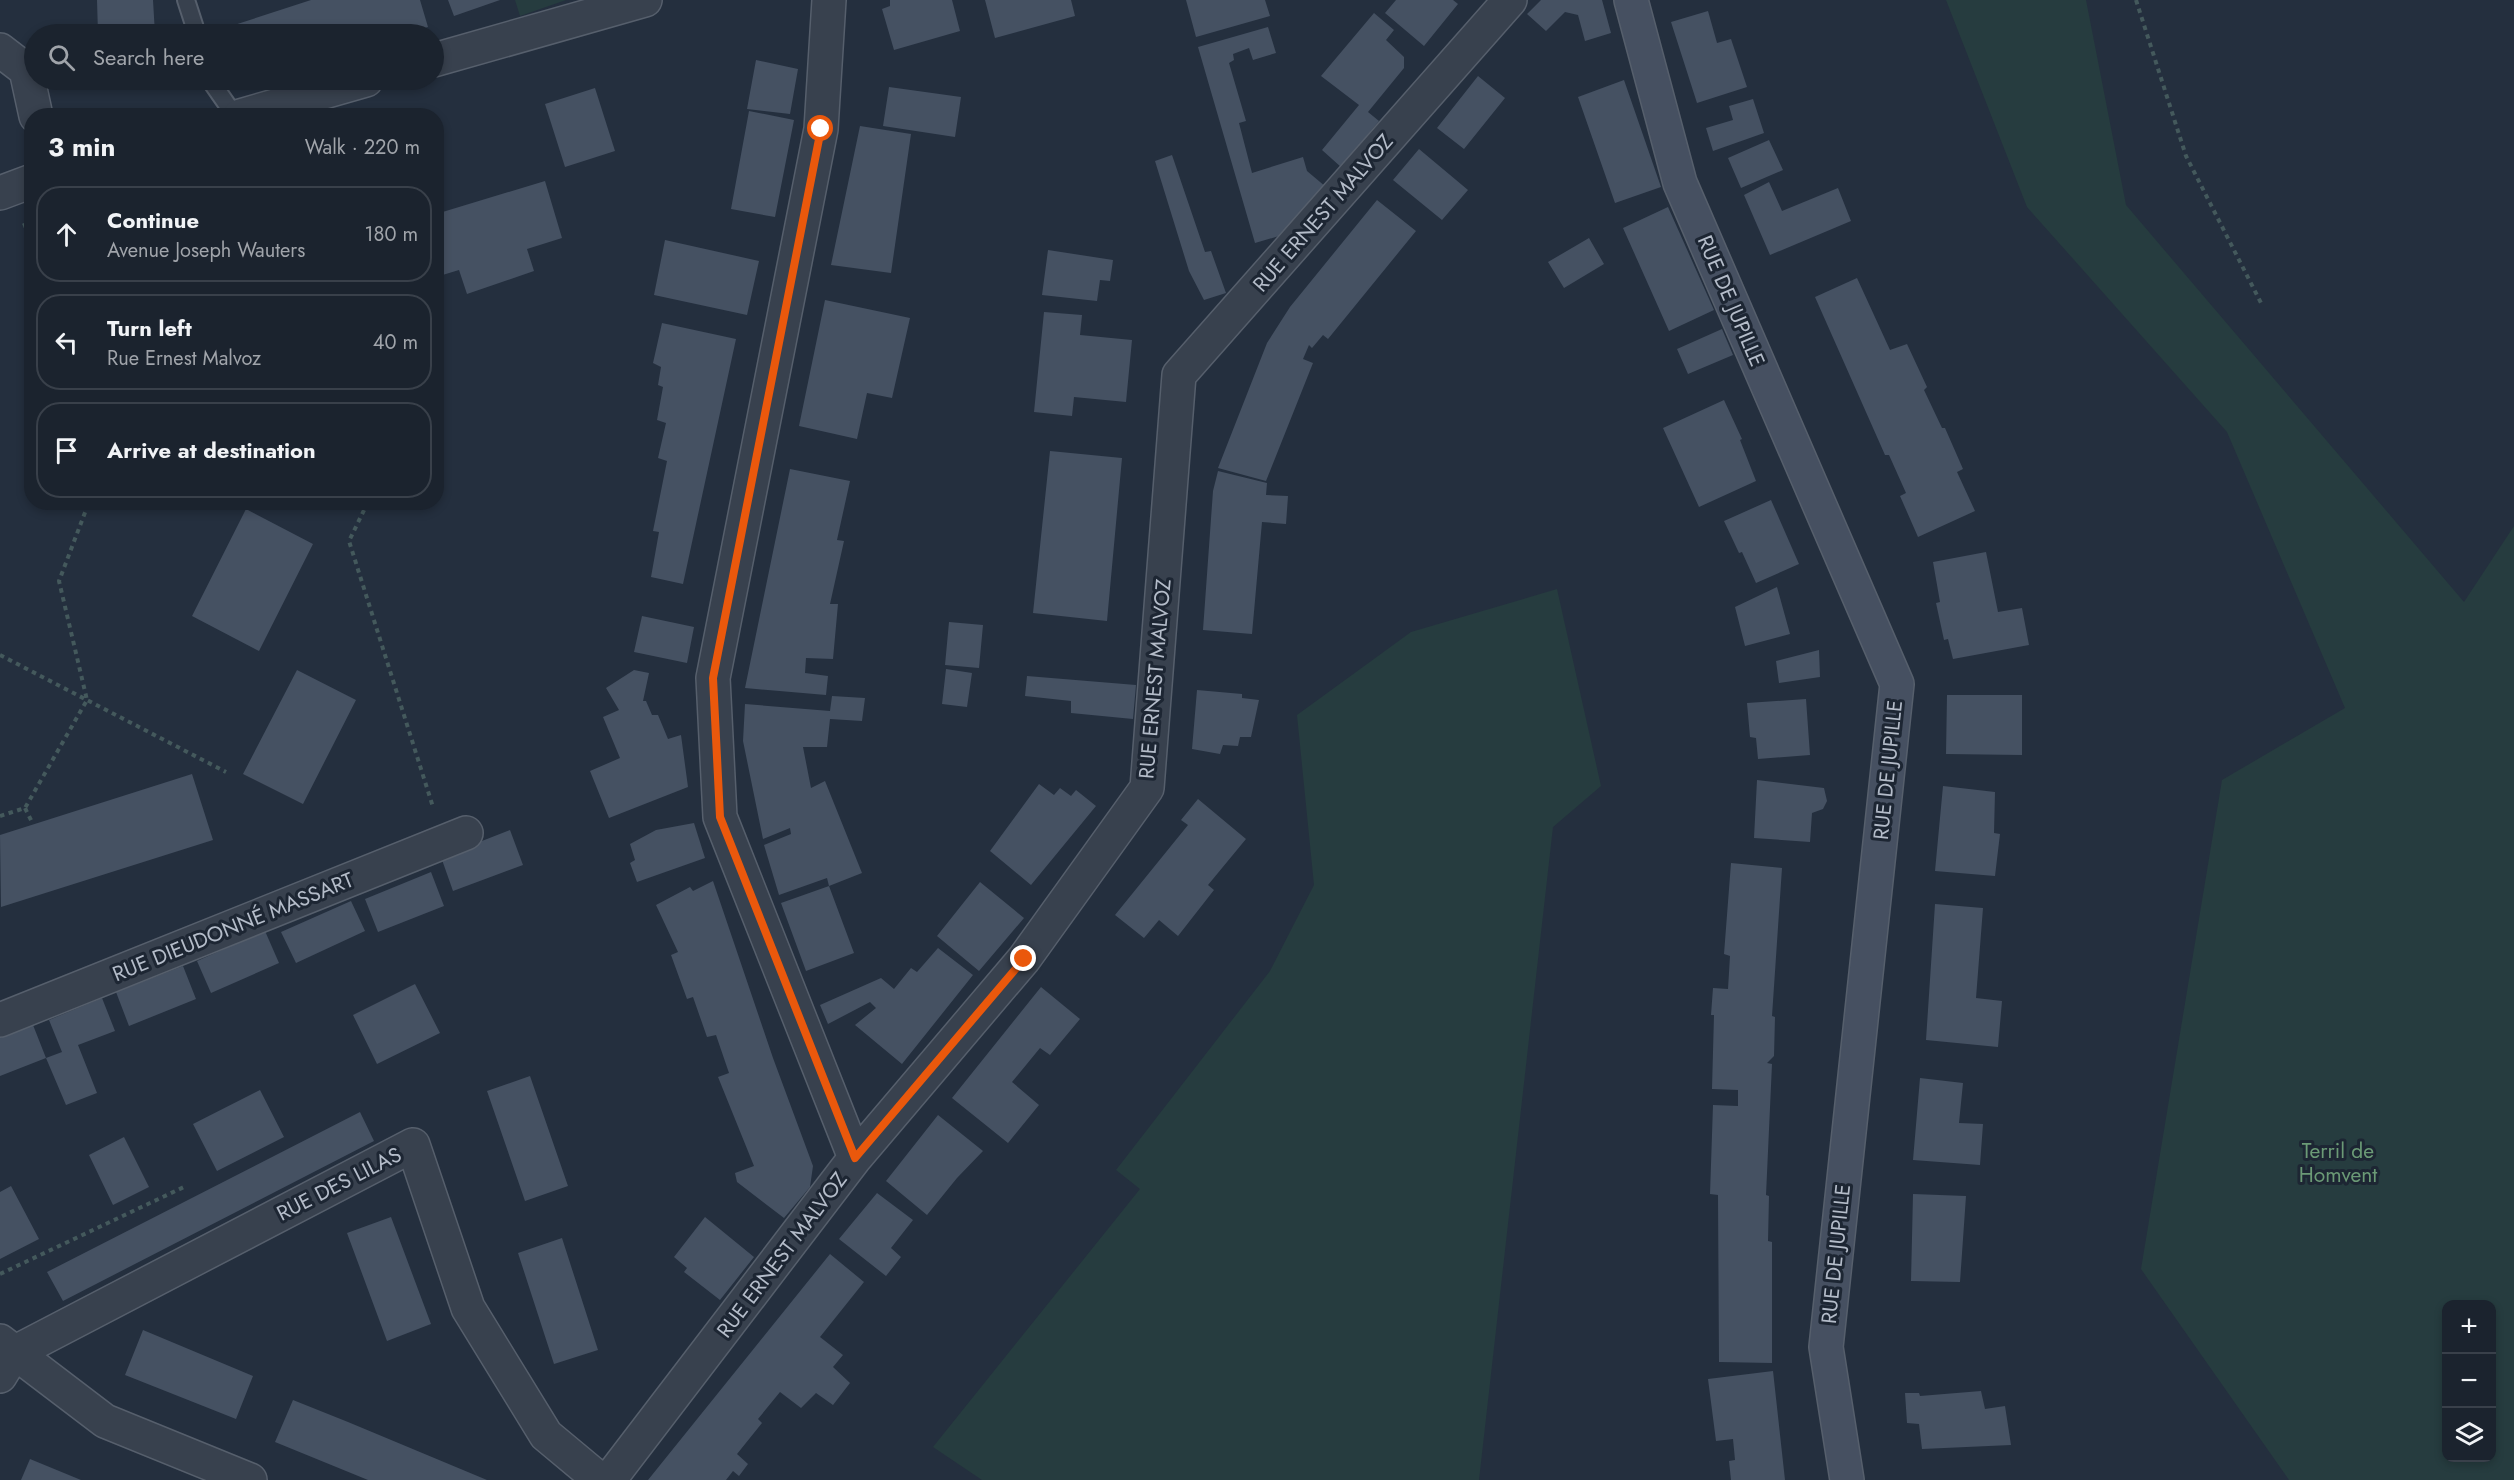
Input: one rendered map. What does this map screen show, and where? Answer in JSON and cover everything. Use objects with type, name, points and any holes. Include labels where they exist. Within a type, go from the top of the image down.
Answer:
[{"type":"street","points":[[444,57],[645,0]]},
{"type":"street","points":[[829,0],[821,129],[713,678],[720,817],[855,1158]]},
{"type":"street","name":"RUE ERNEST MALVOZ","points":[[609,1480],[855,1158],[1024,959],[1147,788],[1179,375],[1510,0]]},
{"type":"street","name":"RUE DE JUPILLE","points":[[1631,0],[1680,183],[1897,684],[1826,1347],[1847,1480]]},
{"type":"street","points":[[0,50],[24,68]]},
{"type":"street","points":[[30,90],[34,108]]},
{"type":"street","points":[[268,108],[331,90]]},
{"type":"street","points":[[0,193],[24,184]]},
{"type":"street","name":"RUE DIEUDONNÉ MASSART","points":[[0,1020],[455,838]]},
{"type":"street","name":"RUE DES LILAS","points":[[5,1357],[413,1146],[468,1308],[546,1436],[600,1480]]},
{"type":"street","points":[[5,1357],[105,1421],[250,1480]]},
{"type":"lane","points":[[186,0],[193,24]]},
{"type":"lane","points":[[217,90],[229,108]]},
{"type":"path","points":[[2136,0],[2186,156],[2261,303]]},
{"type":"path","points":[[0,816],[25,808],[87,700],[59,582],[86,510]]},
{"type":"path","points":[[364,510],[349,541],[455,838]]},
{"type":"path","points":[[0,655],[226,772]]},
{"type":"path","points":[[25,808],[33,824]]},
{"type":"path","points":[[0,1274],[186,1186]]},
{"type":"green space","points":[[515,0],[566,0],[520,16]]},
{"type":"green space","name":"Terril de Homvent","points":[[1946,0],[2086,0],[2126,205],[2464,602],[2514,526],[2514,1480],[2289,1480],[2141,1269],[2222,780],[2345,708],[2227,432],[2027,207]]},
{"type":"green space","points":[[1557,589],[1601,786],[1553,827],[1479,1480],[982,1480],[933,1447],[1140,1189],[1116,1170],[1270,971],[1314,885],[1297,715],[1411,632]]},
{"type":"building","points":[[97,0],[153,0],[154,24],[98,24]]},
{"type":"building","points":[[311,0],[420,0],[427,24],[237,24]]},
{"type":"building","points":[[448,0],[500,0],[454,16]]},
{"type":"building","points":[[890,0],[952,0],[960,31],[894,50],[882,9],[890,6]]},
{"type":"building","points":[[985,0],[1071,0],[1075,16],[995,38]]},
{"type":"building","points":[[1186,0],[1265,0],[1270,16],[1196,37]]},
{"type":"building","points":[[1396,0],[1453,0],[1458,4],[1424,46],[1385,13]]},
{"type":"building","points":[[1541,0],[1602,0],[1611,33],[1585,41],[1578,15],[1565,12],[1546,31],[1527,14]]},
{"type":"building","points":[[1708,11],[1717,43],[1731,39],[1747,87],[1697,103],[1671,22]]},
{"type":"building","points":[[1374,13],[1394,30],[1386,40],[1404,57],[1404,68],[1368,112],[1379,121],[1341,167],[1322,150],[1359,105],[1321,76]]},
{"type":"building","points":[[1268,27],[1276,53],[1253,60],[1249,48],[1233,54],[1234,60],[1229,63],[1246,121],[1239,123],[1252,173],[1303,157],[1307,171],[1326,187],[1279,236],[1255,243],[1198,47]]},
{"type":"building","points":[[756,60],[798,69],[790,114],[747,109]]},
{"type":"building","points":[[1478,76],[1505,98],[1464,149],[1437,128]]},
{"type":"building","points":[[1624,80],[1661,187],[1615,203],[1578,97]]},
{"type":"building","points":[[889,87],[961,97],[955,137],[883,126]]},
{"type":"building","points":[[595,88],[615,151],[565,167],[545,104]]},
{"type":"building","points":[[1753,99],[1764,133],[1713,151],[1706,128],[1733,120],[1729,106]]},
{"type":"building","points":[[749,111],[794,120],[775,217],[731,209]]},
{"type":"building","points":[[860,126],[911,134],[891,273],[831,265]]},
{"type":"building","points":[[1769,140],[1783,170],[1741,188],[1728,158]]},
{"type":"building","points":[[1419,149],[1468,190],[1442,220],[1393,180]]},
{"type":"building","points":[[1172,155],[1205,252],[1211,251],[1226,293],[1204,300],[1189,271],[1155,161]]},
{"type":"building","points":[[545,181],[562,238],[527,249],[534,271],[467,294],[459,270],[444,275],[444,212]]},
{"type":"building","points":[[1769,182],[1782,211],[1838,188],[1851,221],[1770,255],[1744,195]]},
{"type":"building","points":[[1377,200],[1416,231],[1328,339],[1323,335],[1312,348],[1309,345],[1303,359],[1313,363],[1266,481],[1218,468],[1267,343],[1290,307]]},
{"type":"building","points":[[1668,207],[1714,310],[1669,331],[1623,228]]},
{"type":"building","points":[[1589,238],[1604,264],[1564,288],[1548,262]]},
{"type":"building","points":[[665,240],[759,261],[747,315],[654,295]]},
{"type":"building","points":[[1048,250],[1113,260],[1110,281],[1100,280],[1097,301],[1042,295]]},
{"type":"building","points":[[1857,278],[1890,350],[1907,344],[1927,387],[1924,390],[1942,428],[1945,428],[1963,469],[1957,472],[1975,511],[1918,537],[1900,496],[1906,493],[1889,455],[1885,455],[1815,297]]},
{"type":"building","points":[[825,300],[910,318],[892,398],[867,393],[857,439],[799,426]]},
{"type":"building","points":[[1044,312],[1082,315],[1080,335],[1132,340],[1126,402],[1074,397],[1072,416],[1034,412]]},
{"type":"building","points":[[662,323],[736,339],[683,584],[651,577],[659,532],[653,531],[667,461],[658,458],[666,423],[657,420],[663,387],[658,385],[661,367],[653,363]]},
{"type":"building","points":[[1722,329],[1733,355],[1688,374],[1677,349]]},
{"type":"building","points":[[1724,400],[1742,439],[1740,440],[1756,481],[1699,507],[1663,428]]},
{"type":"building","points":[[1050,451],[1122,458],[1107,621],[1033,613]]},
{"type":"building","points":[[790,469],[850,481],[837,540],[844,541],[830,604],[838,604],[833,659],[806,658],[805,673],[828,676],[826,695],[745,688]]},
{"type":"building","points":[[1218,471],[1267,483],[1266,495],[1288,496],[1286,524],[1262,522],[1252,634],[1203,630],[1213,491]]},
{"type":"building","points":[[1771,500],[1799,564],[1756,583],[1724,521]]},
{"type":"building","points":[[245,510],[313,544],[259,651],[192,616]]},
{"type":"building","points":[[1986,552],[1998,612],[2022,608],[2029,645],[1953,659],[1948,639],[1944,640],[1936,603],[1940,602],[1933,562]]},
{"type":"building","points":[[1777,587],[1790,634],[1745,646],[1735,607]]},
{"type":"building","points":[[642,616],[694,627],[687,663],[634,652]]},
{"type":"building","points":[[949,622],[983,625],[979,668],[945,665]]},
{"type":"building","points":[[1819,650],[1820,677],[1779,683],[1776,661]]},
{"type":"building","points":[[946,669],[972,673],[967,707],[942,704]]},
{"type":"building","points":[[297,670],[356,700],[303,804],[243,774]]},
{"type":"building","points":[[634,670],[649,673],[643,701],[646,701],[652,715],[658,715],[668,739],[681,735],[688,787],[609,818],[590,771],[620,758],[603,717],[619,710],[606,688]]},
{"type":"building","points":[[1027,676],[1136,685],[1133,719],[1071,713],[1071,701],[1025,696]]},
{"type":"building","points":[[1197,690],[1242,694],[1242,698],[1259,700],[1251,737],[1240,737],[1238,746],[1223,745],[1220,754],[1192,749]]},
{"type":"building","points":[[1947,695],[2022,695],[2022,755],[1946,754]]},
{"type":"building","points":[[832,696],[865,698],[862,721],[830,719],[827,747],[803,747],[811,788],[825,781],[862,873],[829,886],[827,878],[779,895],[764,845],[791,834],[790,828],[763,839],[743,741],[745,704],[830,711]]},
{"type":"building","points":[[1806,699],[1810,755],[1758,759],[1756,738],[1750,737],[1747,703]]},
{"type":"building","points":[[192,774],[213,840],[1,907],[0,835]]},
{"type":"building","points":[[1757,780],[1824,788],[1827,801],[1823,809],[1812,813],[1810,842],[1754,838]]},
{"type":"building","points":[[1039,784],[1054,795],[1060,788],[1071,796],[1076,790],[1096,806],[1031,885],[990,851]]},
{"type":"building","points":[[1943,786],[1995,792],[1994,833],[2000,834],[1995,876],[1935,871]]},
{"type":"building","points":[[1198,799],[1246,839],[1208,885],[1214,890],[1178,936],[1159,920],[1144,938],[1115,915],[1188,825],[1181,820]]},
{"type":"building","points":[[694,823],[705,858],[637,882],[630,863],[635,860],[630,844],[656,830]]},
{"type":"building","points":[[510,830],[523,865],[453,891],[441,857]]},
{"type":"building","points":[[1731,863],[1782,868],[1772,1016],[1775,1017],[1774,1056],[1767,1063],[1772,1064],[1766,1195],[1769,1196],[1768,1241],[1772,1242],[1772,1363],[1719,1362],[1718,1195],[1710,1194],[1713,1105],[1738,1106],[1738,1090],[1712,1089],[1714,1015],[1711,1015],[1713,988],[1728,989],[1730,956],[1724,954]]},
{"type":"building","points":[[431,872],[444,906],[378,932],[365,899]]},
{"type":"building","points":[[713,881],[773,1058],[813,1166],[810,1187],[784,1218],[737,1182],[735,1173],[754,1166],[718,1077],[729,1073],[716,1035],[707,1037],[693,997],[687,999],[671,955],[678,952],[656,905],[690,887],[693,891]]},
{"type":"building","points":[[980,882],[1024,918],[979,971],[937,936]]},
{"type":"building","points":[[829,886],[854,953],[806,971],[781,903]]},
{"type":"building","points":[[351,901],[365,931],[296,963],[281,932]]},
{"type":"building","points":[[1935,904],[1983,908],[1976,998],[2002,1001],[1998,1047],[1926,1040]]},
{"type":"building","points":[[265,931],[279,963],[211,993],[197,961]]},
{"type":"building","points":[[938,948],[973,975],[902,1064],[855,1025],[876,1008],[870,1002],[828,1024],[820,1005],[881,978],[894,989],[911,968],[917,972]]},
{"type":"building","points":[[183,966],[196,999],[129,1026],[116,992]]},
{"type":"building","points":[[415,984],[440,1033],[377,1064],[353,1015]]},
{"type":"building","points":[[1041,987],[1080,1019],[1050,1055],[1040,1048],[1012,1082],[1039,1105],[1008,1143],[952,1098]]},
{"type":"building","points":[[102,998],[115,1031],[78,1045],[97,1093],[66,1105],[46,1058],[62,1052],[49,1020]]},
{"type":"building","points":[[33,1025],[46,1058],[0,1076],[0,1038]]},
{"type":"building","points":[[530,1076],[568,1186],[525,1201],[487,1091]]},
{"type":"building","points":[[1920,1078],[1963,1083],[1959,1123],[1983,1124],[1980,1165],[1913,1160]]},
{"type":"building","points":[[260,1090],[284,1137],[217,1171],[193,1124]]},
{"type":"building","points":[[360,1112],[374,1141],[63,1301],[47,1272]]},
{"type":"building","points":[[938,1115],[983,1151],[927,1215],[886,1181]]},
{"type":"building","points":[[124,1137],[149,1187],[113,1205],[89,1155]]},
{"type":"building","points":[[11,1186],[39,1239],[0,1259],[0,1192]]},
{"type":"building","points":[[877,1193],[913,1220],[891,1248],[901,1257],[886,1276],[839,1239]]},
{"type":"building","points":[[1913,1194],[1966,1196],[1960,1282],[1911,1281]]},
{"type":"building","points":[[391,1217],[431,1324],[387,1341],[347,1233]]},
{"type":"building","points":[[705,1217],[754,1257],[720,1300],[684,1272],[687,1268],[674,1257]]},
{"type":"building","points":[[562,1238],[598,1350],[554,1364],[518,1253]]},
{"type":"building","points":[[830,1254],[864,1282],[820,1337],[843,1355],[833,1367],[850,1383],[833,1405],[816,1393],[801,1408],[780,1392],[758,1419],[762,1423],[737,1454],[748,1464],[739,1476],[733,1471],[726,1480],[648,1480]]},
{"type":"building","points":[[143,1330],[253,1376],[236,1419],[125,1375]]},
{"type":"building","points":[[1773,1371],[1785,1480],[1731,1480],[1729,1461],[1735,1460],[1733,1439],[1716,1441],[1708,1379]]},
{"type":"building","points":[[1981,1391],[1985,1409],[2005,1406],[2011,1445],[1922,1449],[1919,1424],[1907,1423],[1905,1393],[1919,1393],[1920,1396]]},
{"type":"building","points":[[293,1400],[487,1480],[368,1480],[275,1442]]},
{"type":"building","points":[[30,1459],[81,1480],[21,1480]]},
{"type":"route","points":[[821,129],[713,678],[720,817],[855,1158],[1024,959]]}]
